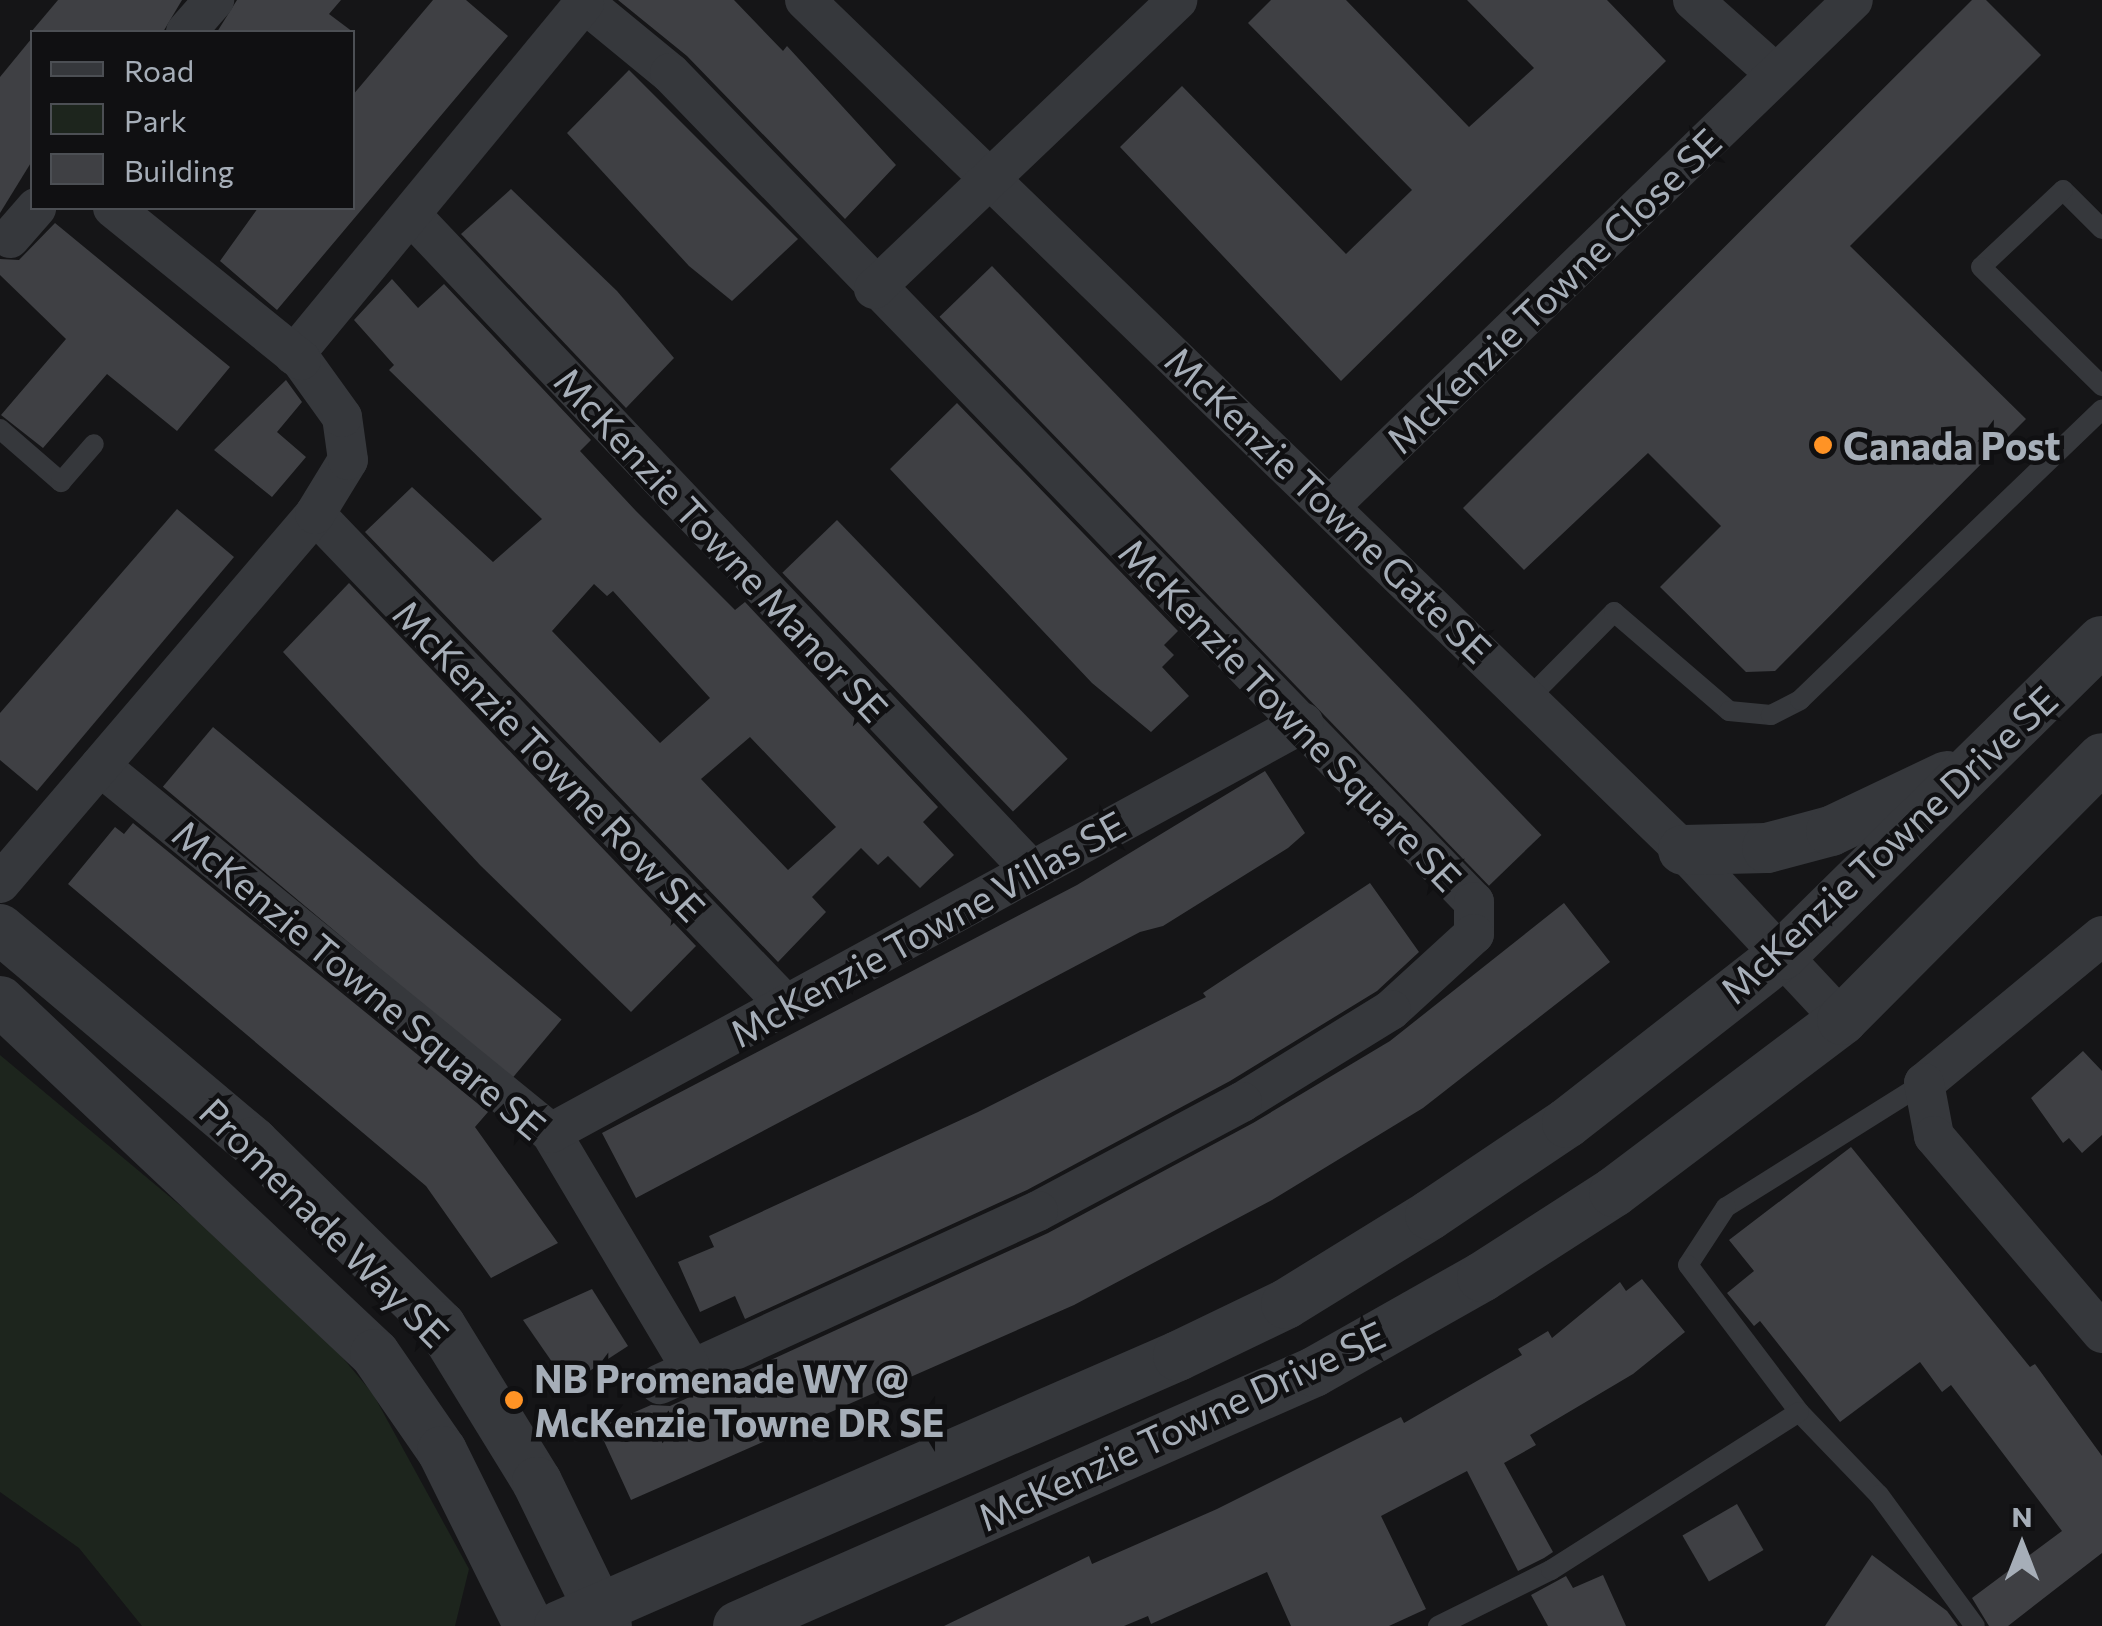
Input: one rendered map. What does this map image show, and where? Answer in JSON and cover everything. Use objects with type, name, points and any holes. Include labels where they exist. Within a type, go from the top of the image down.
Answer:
[{"type":"street","points":[[188,30],[214,0]]},
{"type":"street","name":"McKenzie Towne Gate SE","points":[[805,0],[990,174],[1683,850],[1842,1020]]},
{"type":"street","points":[[874,289],[990,174],[1177,0]]},
{"type":"street","points":[[1693,0],[1776,74]]},
{"type":"street","name":"McKenzie Towne Close SE","points":[[1331,505],[1853,0]]},
{"type":"street","points":[[294,355],[412,216],[583,1]]},
{"type":"street","name":"McKenzie Towne Square SE","points":[[100,766],[551,1133],[675,1375],[1038,1211],[1242,1102],[1391,1010],[1474,934],[1474,902],[1303,723],[874,289],[670,73],[583,1]]},
{"type":"street","points":[[10,238],[34,210]]},
{"type":"street","points":[[0,883],[314,514],[348,460],[342,418],[294,355],[115,210]]},
{"type":"street","name":"McKenzie Towne Manor SE","points":[[412,216],[1032,871]]},
{"type":"street","name":"McKenzie Towne Row SE","points":[[314,514],[786,1005]]},
{"type":"street","name":"McKenzie Towne Drive SE","points":[[588,1620],[1286,1304],[1567,1123],[1782,955],[2102,641]]},
{"type":"street","name":"McKenzie Towne Villas SE","points":[[551,1133],[1303,723]]},
{"type":"street","points":[[1683,850],[1766,848],[1830,832],[1983,758]]},
{"type":"street","name":"McKenzie Towne Drive SE","points":[[738,1626],[1314,1372],[1614,1192],[1842,1020],[2102,758]]},
{"type":"street","name":"Promenade Way SE","points":[[0,930],[253,1142],[441,1326],[538,1482],[588,1620]]},
{"type":"street","points":[[2102,936],[1924,1083],[1934,1136],[2102,1333]]},
{"type":"street","name":"Promenade Way SE","points":[[0,1001],[376,1354],[442,1452],[530,1626]]},
{"type":"lane","points":[[2102,229],[2063,190],[1981,267],[2102,386]]},
{"type":"lane","points":[[1528,698],[1614,612],[1728,711],[1772,715],[1800,700],[2102,409]]},
{"type":"lane","points":[[0,428],[61,482],[94,444]]},
{"type":"lane","points":[[1924,1083],[1726,1206],[1688,1264],[1799,1412],[1879,1494],[1976,1626]]},
{"type":"lane","points":[[1438,1626],[1551,1570],[1799,1412]]},
{"type":"green space","points":[[0,1055],[297,1303],[373,1394],[469,1569],[455,1626],[142,1626],[79,1548],[0,1492]]},
{"type":"building","points":[[58,0],[182,0],[164,30],[33,30]]},
{"type":"building","points":[[237,0],[341,0],[329,14],[350,30],[218,30]]},
{"type":"building","points":[[433,0],[466,0],[508,36],[277,310],[220,261],[257,210],[355,210],[355,92]]},
{"type":"building","points":[[618,0],[734,0],[783,51],[787,46],[896,165],[845,219],[687,56]]},
{"type":"building","points":[[1271,0],[1346,0],[1469,127],[1534,68],[1467,0],[1607,0],[1666,61],[1341,381],[1120,147],[1182,86],[1346,254],[1412,190],[1248,23]]},
{"type":"building","points":[[1972,0],[1986,0],[2041,55],[1850,246],[2026,419],[1775,671],[1746,672],[1660,587],[1721,526],[1648,453],[1524,570],[1463,508]]},
{"type":"building","points":[[30,40],[30,164],[0,213],[0,77]]},
{"type":"building","points":[[629,70],[798,239],[732,301],[689,266],[567,133]]},
{"type":"building","points":[[511,189],[617,291],[674,358],[626,408],[461,234]]},
{"type":"building","points":[[55,223],[230,367],[177,431],[107,374],[43,448],[1,415],[66,339],[0,275],[0,259],[19,260]]},
{"type":"building","points":[[992,266],[1541,835],[1489,886],[939,317]]},
{"type":"building","points":[[392,279],[418,308],[444,284],[591,440],[580,451],[636,511],[735,610],[745,602],[938,807],[923,822],[954,855],[920,888],[888,856],[878,865],[861,848],[812,897],[826,912],[778,962],[365,532],[412,487],[493,562],[542,519],[389,370],[394,365],[354,320]],"holes":[[[594,584],[607,596],[613,591],[710,698],[660,743],[552,631]],[[750,737],[836,827],[788,870],[701,779]]]},
{"type":"building","points":[[286,380],[302,402],[277,432],[306,457],[272,497],[214,450]]},
{"type":"building","points":[[957,403],[1178,631],[1164,645],[1174,655],[1162,667],[1189,696],[1151,732],[1092,683],[890,469]]},
{"type":"building","points":[[177,509],[234,557],[37,791],[0,760],[0,713]]},
{"type":"building","points":[[837,520],[1068,759],[1013,812],[782,573]]},
{"type":"building","points":[[349,583],[696,946],[631,1012],[480,865],[283,652]]},
{"type":"building","points":[[213,727],[562,1019],[511,1079],[163,787]]},
{"type":"building","points":[[1265,771],[1305,833],[1288,848],[1163,926],[1140,932],[636,1198],[602,1133],[1077,885]]},
{"type":"building","points":[[133,823],[488,1112],[475,1127],[558,1243],[491,1278],[426,1186],[68,884],[115,827],[124,834]]},
{"type":"building","points":[[1370,883],[1419,952],[1377,991],[1230,1081],[1027,1190],[745,1319],[735,1296],[700,1312],[678,1262],[714,1247],[709,1236],[978,1112],[1206,997],[1203,993]]},
{"type":"building","points":[[1564,903],[1610,962],[1423,1108],[1272,1200],[1074,1305],[631,1500],[598,1428],[651,1405],[670,1406],[1048,1233],[1253,1123],[1390,1041]]},
{"type":"building","points":[[2083,1051],[2102,1071],[2102,1135],[2082,1153],[2069,1138],[2063,1143],[2031,1098]]},
{"type":"building","points":[[1851,1147],[2030,1367],[2035,1364],[2102,1456],[2102,1553],[2008,1626],[1989,1626],[1972,1598],[2062,1531],[1951,1385],[1942,1392],[1920,1362],[1840,1422],[1760,1321],[1754,1326],[1727,1293],[1754,1271],[1729,1240]]},
{"type":"building","points":[[1642,1279],[1685,1332],[1633,1374],[1530,1435],[1536,1445],[1504,1463],[1553,1552],[1518,1571],[1467,1471],[1381,1516],[1426,1609],[1389,1626],[1291,1626],[1267,1572],[1151,1624],[1148,1616],[1124,1626],[944,1626],[1089,1556],[1092,1564],[1217,1509],[1401,1417],[1404,1423],[1522,1355],[1518,1349],[1548,1331],[1552,1338],[1620,1282],[1626,1291]]},
{"type":"building","points":[[592,1289],[628,1346],[568,1385],[523,1320]]},
{"type":"building","points":[[1737,1504],[1764,1550],[1709,1581],[1682,1536]]},
{"type":"building","points":[[1872,1555],[1947,1611],[1958,1626],[1825,1626]]},
{"type":"building","points":[[1603,1575],[1626,1626],[1548,1626],[1531,1595],[1566,1576],[1573,1588]]},
{"type":"place","name":"Canada Post","points":[[1823,445]]},
{"type":"place","name":"NB Promenade WY @ McKenzie Towne DR SE","points":[[514,1400]]}]
